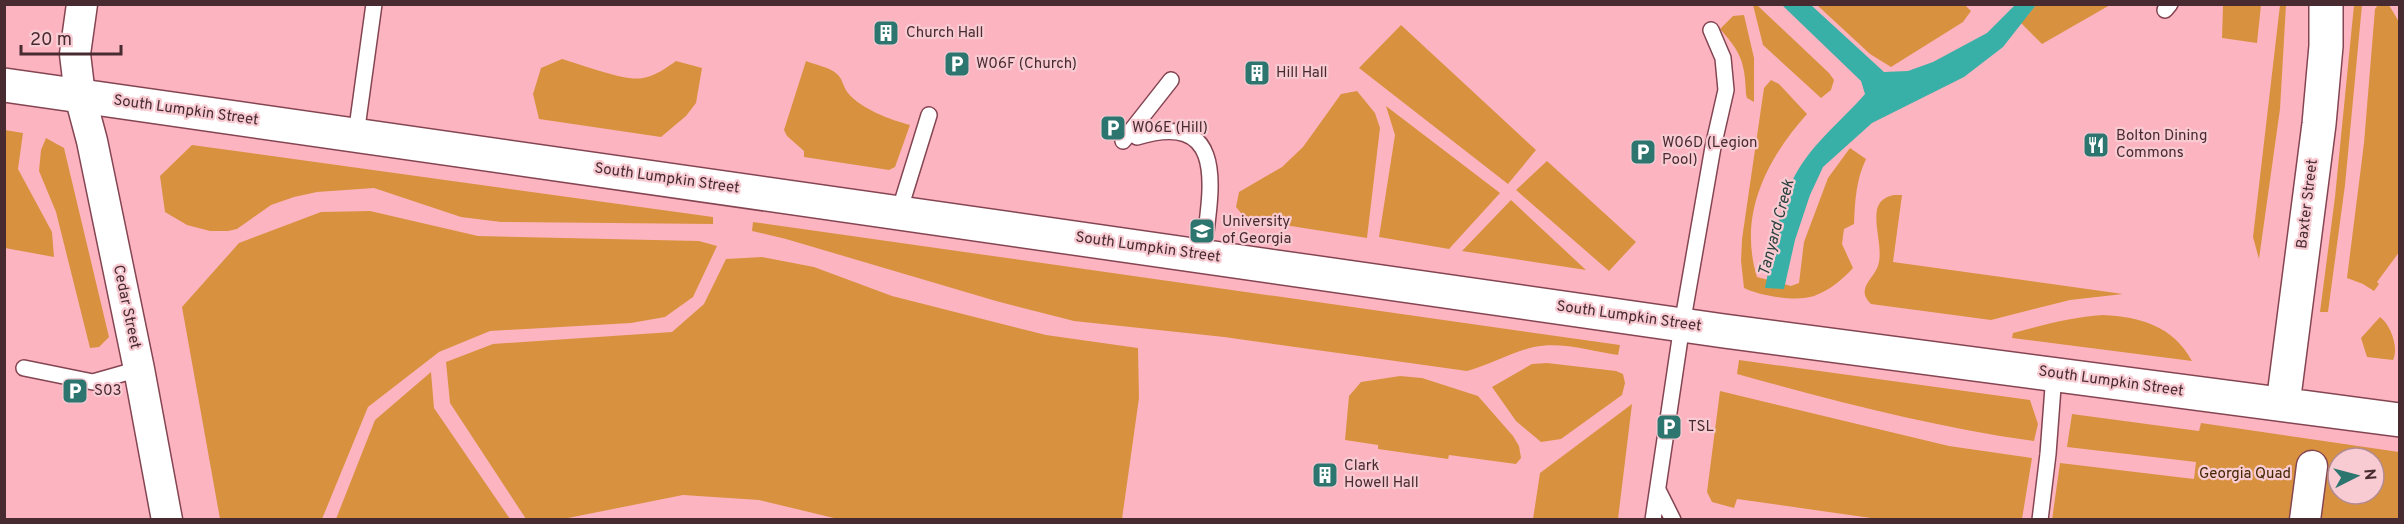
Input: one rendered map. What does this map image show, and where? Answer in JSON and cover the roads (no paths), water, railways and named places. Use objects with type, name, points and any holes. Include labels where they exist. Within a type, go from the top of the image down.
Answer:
[{"type":"main road","name":"Baxter Street","points":[[2283,404],[2319,124],[2326,46],[2325,4]]},
{"type":"main road","name":"South Lumpkin Street","points":[[4,85],[1682,325],[2400,420]]},
{"type":"street","name":"Cedar Street","points":[[82,4],[75,54],[80,96],[92,141],[139,369],[167,519]]},
{"type":"street","points":[[2305,519],[2312,466]]},
{"type":"lane","points":[[356,135],[374,4]]},
{"type":"lane","points":[[1653,519],[1682,325],[1713,147],[1726,90],[1724,57],[1711,30]]},
{"type":"lane","points":[[1172,80],[1130,139],[1156,131],[1172,130],[1194,139],[1206,155],[1211,177],[1203,256]]},
{"type":"lane","points":[[899,212],[929,115]]},
{"type":"lane","points":[[24,368],[93,382],[139,369]]},
{"type":"lane","points":[[2040,519],[2054,374]]},
{"type":"lane","points":[[1658,489],[1673,519]]},
{"type":"water","name":"Tanyard Creek","points":[[1782,5],[1811,5],[1884,72],[1908,71],[1933,62],[1987,33],[2015,5],[2036,5],[2003,47],[1964,77],[1872,123],[1823,167],[1810,195],[1795,240],[1784,289],[1765,288],[1778,222],[1786,196],[1798,171],[1815,147],[1865,94],[1861,81]]},
{"type":"place","name":"Church Hall","points":[[886,33]]},
{"type":"place","name":"W06F (Church)","points":[[957,64]]},
{"type":"place","name":"Hill Hall","points":[[1257,73]]},
{"type":"place","name":"W06E (Hill)","points":[[1113,128]]},
{"type":"place","name":"Bolton Dining Commons","points":[[2096,145]]},
{"type":"place","name":"W06D (Legion Pool)","points":[[1643,152]]},
{"type":"place","name":"University of Georgia","points":[[1202,231]]},
{"type":"place","name":"S03","points":[[75,391]]},
{"type":"place","name":"TSL","points":[[1669,427]]},
{"type":"place","name":"Clark Howell Hall","points":[[1325,475]]},
{"type":"park label","name":"Georgia Quad","points":[[2245,474]]}]
